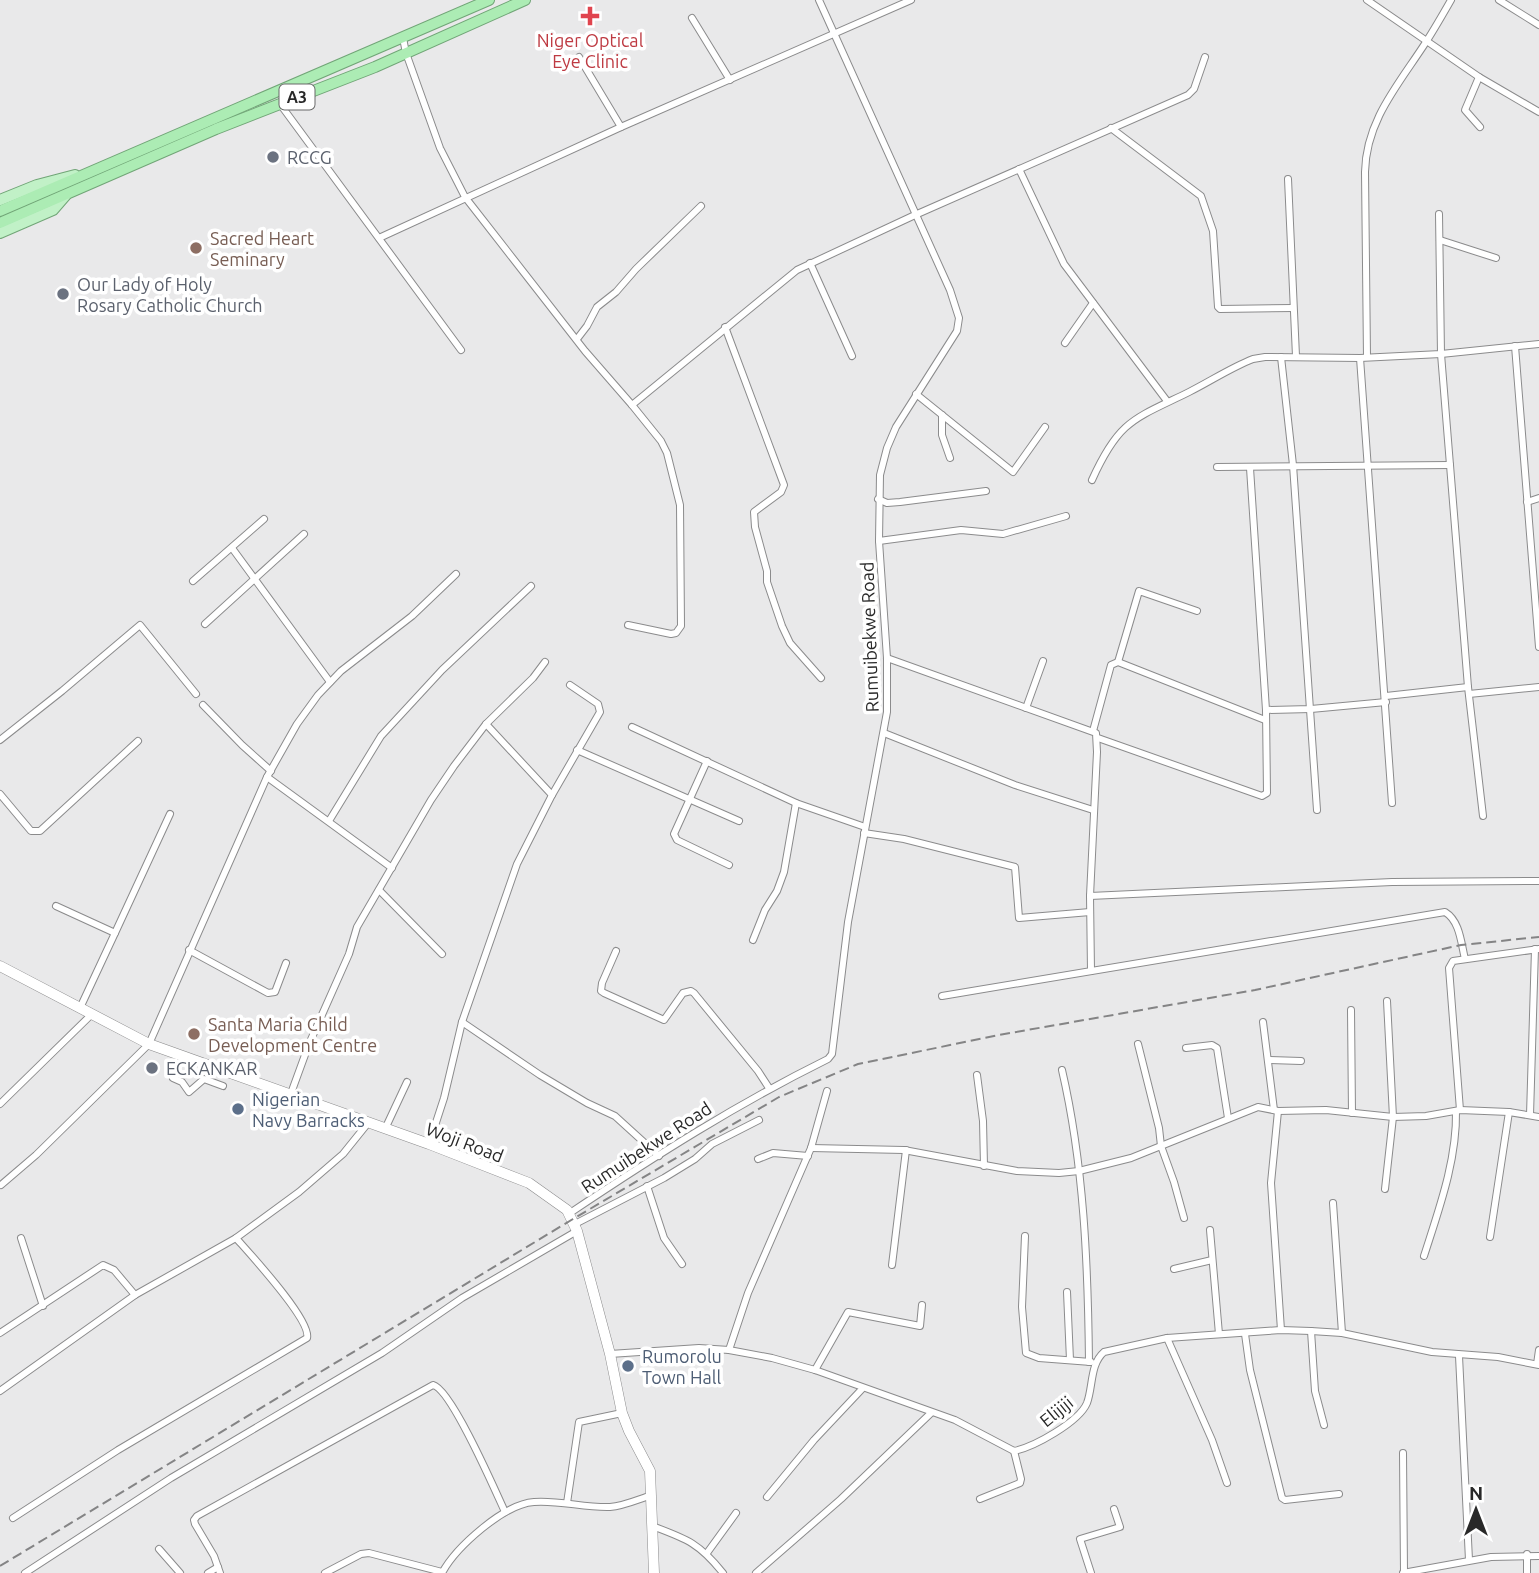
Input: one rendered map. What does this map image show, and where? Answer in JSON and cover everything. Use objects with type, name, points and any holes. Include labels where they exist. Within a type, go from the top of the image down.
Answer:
[{"type":"highway","name":"A3","points":[[0,222],[101,168],[489,0]]},
{"type":"highway","name":"A3","points":[[0,222],[406,53],[525,0]]},
{"type":"main road","points":[[0,200],[37,185],[101,168]]},
{"type":"main road","name":"Woji Road","points":[[0,966],[149,1044],[429,1144],[529,1183],[556,1200],[570,1213],[576,1227],[610,1354],[622,1413],[649,1469],[654,1573]]},
{"type":"street","name":"Rumuibekwe Road","points":[[570,1213],[715,1119],[828,1059],[832,1054],[848,922],[887,712],[887,658],[879,541],[880,475],[887,448],[916,394],[951,343],[959,318],[950,290],[819,0]]},
{"type":"street","points":[[379,238],[621,127],[911,0]]},
{"type":"street","points":[[1367,0],[1479,77],[1539,112]]},
{"type":"street","points":[[1392,803],[1367,466],[1364,357],[1366,149],[1380,110],[1451,0]]},
{"type":"street","points":[[1499,0],[1539,25]]},
{"type":"street","points":[[692,18],[730,80]]},
{"type":"street","points":[[402,38],[440,148],[465,197],[661,441],[670,462],[680,505],[681,626],[676,633],[671,634],[628,625]]},
{"type":"street","points":[[579,57],[621,127]]},
{"type":"street","points":[[632,405],[779,282],[810,263],[1191,93],[1205,57]]},
{"type":"street","points":[[1479,77],[1465,110],[1480,127]]},
{"type":"street","points":[[280,104],[461,350]]},
{"type":"street","points":[[1111,128],[1201,196],[1214,239],[1220,309],[1293,308]]},
{"type":"street","points":[[1019,169],[1058,255],[1167,401]]},
{"type":"street","points":[[1288,178],[1296,356]]},
{"type":"street","points":[[577,339],[597,307],[616,292],[701,206]]},
{"type":"street","points":[[1439,214],[1441,354],[1469,690],[1483,816]]},
{"type":"street","points":[[1440,240],[1496,258]]},
{"type":"street","points":[[810,263],[852,356]]},
{"type":"street","points":[[1065,343],[1093,303]]},
{"type":"street","points":[[725,327],[784,485],[781,492],[754,512],[755,527],[768,571],[769,591],[790,643],[821,678]]},
{"type":"street","points":[[1092,480],[1119,431],[1142,414],[1244,363],[1265,357],[1441,354],[1539,344]]},
{"type":"street","points":[[1515,346],[1539,647]]},
{"type":"street","points":[[1281,357],[1293,465],[1317,810]]},
{"type":"street","points":[[916,394],[1013,471],[1045,426]]},
{"type":"street","points":[[942,415],[942,432],[950,458]]},
{"type":"street","points":[[1217,467],[1450,465]]},
{"type":"street","points":[[887,658],[1093,731],[1098,738],[1262,796],[1267,793],[1266,710],[1250,468]]},
{"type":"street","points":[[878,499],[887,503],[986,491]]},
{"type":"street","points":[[1527,502],[1539,498]]},
{"type":"street","points":[[879,541],[961,530],[1003,534],[1066,516]]},
{"type":"street","points":[[193,581],[264,519]]},
{"type":"street","points":[[205,624],[304,534]]},
{"type":"street","points":[[232,548],[330,682]]},
{"type":"street","points":[[1,1185],[36,1155],[149,1044],[269,774],[297,724],[330,682],[412,617],[456,574]]},
{"type":"street","points":[[329,821],[381,736],[468,644],[531,586]]},
{"type":"street","points":[[1118,662],[1139,591],[1197,611]]},
{"type":"street","points":[[0,740],[140,625],[196,694]]},
{"type":"street","points":[[1027,708],[1043,661]]},
{"type":"street","points":[[289,1096],[349,954],[357,927],[454,766],[486,724],[533,678],[545,662]]},
{"type":"street","points":[[1093,731],[1111,665],[1118,662],[1265,720]]},
{"type":"street","points":[[429,1144],[444,1098],[462,1022],[517,864],[552,795],[600,712],[600,708],[570,685]]},
{"type":"street","points":[[1266,710],[1311,709],[1469,690],[1539,687]]},
{"type":"street","points":[[203,705],[269,774],[392,868]]},
{"type":"street","points":[[486,724],[552,795]]},
{"type":"street","points":[[632,727],[796,803],[864,830],[1015,867],[1019,918],[1090,912]]},
{"type":"street","points":[[884,733],[1015,785],[1093,810]]},
{"type":"street","points":[[1091,971],[1090,896],[1098,738]]},
{"type":"street","points":[[0,794],[30,831],[40,831],[138,741]]},
{"type":"street","points":[[578,750],[738,821]]},
{"type":"street","points":[[707,761],[674,834],[675,838],[729,865]]},
{"type":"street","points":[[753,940],[784,872],[796,803]]},
{"type":"street","points":[[80,1008],[170,814]]},
{"type":"street","points":[[1090,896],[1392,882],[1539,881]]},
{"type":"street","points":[[379,890],[442,954]]},
{"type":"street","points":[[56,906],[115,933]]},
{"type":"street","points":[[942,996],[1445,912],[1451,916],[1457,927],[1465,959]]},
{"type":"street","points":[[1424,1256],[1445,1189],[1458,1111],[1448,973],[1453,961],[1537,949],[1530,1115]]},
{"type":"street","points":[[189,950],[268,993],[275,992],[286,963]]},
{"type":"street","points":[[616,951],[601,991],[664,1020],[683,993],[691,991],[769,1088]]},
{"type":"street","points":[[1385,1189],[1393,1117],[1388,1001]]},
{"type":"street","points":[[1351,1010],[1352,1113]]},
{"type":"street","points":[[0,1104],[92,1014]]},
{"type":"street","points":[[462,1022],[540,1075],[615,1116],[659,1156]]},
{"type":"street","points":[[1263,1022],[1276,1110],[1271,1183],[1282,1330]]},
{"type":"street","points":[[1138,1044],[1161,1146],[1184,1219]]},
{"type":"street","points":[[1185,1048],[1212,1045],[1217,1048],[1228,1118]]},
{"type":"street","points":[[1268,1060],[1301,1061]]},
{"type":"street","name":"Elijiji","points":[[1014,1451],[1039,1442],[1082,1412],[1087,1402],[1093,1362],[1079,1171],[1062,1070]]},
{"type":"street","points":[[977,1075],[983,1121],[984,1166]]},
{"type":"street","points":[[173,1078],[182,1082],[189,1092],[204,1079],[223,1086]]},
{"type":"street","points":[[385,1129],[407,1082]]},
{"type":"street","points":[[729,1350],[748,1293],[808,1156],[827,1091]]},
{"type":"street","points":[[811,1148],[906,1150],[984,1166],[1044,1173],[1079,1171],[1131,1158],[1254,1108],[1326,1110],[1393,1117],[1458,1111],[1509,1112],[1539,1117]]},
{"type":"street","points":[[1490,1237],[1509,1112]]},
{"type":"street","points":[[25,1573],[171,1478],[382,1353],[462,1297],[576,1227],[695,1159],[712,1144],[759,1120]]},
{"type":"street","points":[[0,1391],[135,1294],[236,1238],[299,1192],[343,1154],[368,1123]]},
{"type":"street","points":[[892,1265],[906,1150]]},
{"type":"street","points":[[758,1158],[773,1153],[808,1156]]},
{"type":"street","points":[[647,1186],[663,1238],[682,1264]]},
{"type":"street","points":[[1333,1203],[1342,1333]]},
{"type":"street","points":[[1210,1230],[1219,1334]]},
{"type":"street","points":[[1024,1236],[1022,1307],[1026,1353],[1039,1358],[1093,1362],[1110,1350],[1167,1338],[1282,1330],[1342,1333],[1407,1348],[1459,1356],[1498,1357],[1538,1365],[1539,1350]]},
{"type":"street","points":[[21,1238],[43,1306]]},
{"type":"street","points":[[13,1518],[118,1450],[307,1338],[308,1329],[279,1287],[236,1238]]},
{"type":"street","points":[[1174,1269],[1212,1260]]},
{"type":"street","points":[[0,1333],[103,1265],[114,1270],[135,1294]]},
{"type":"street","points":[[1066,1292],[1070,1360]]},
{"type":"street","points":[[815,1370],[848,1311],[920,1326],[922,1305]]},
{"type":"street","points":[[1311,1331],[1315,1391],[1324,1425]]},
{"type":"street","points":[[1245,1334],[1282,1498],[1285,1500],[1339,1494]]},
{"type":"street","points":[[1167,1338],[1212,1440],[1227,1483]]},
{"type":"street","points":[[610,1354],[678,1349],[729,1350],[772,1358],[815,1370],[970,1427],[1014,1451],[1021,1479],[1018,1485],[981,1499]]},
{"type":"street","points":[[1459,1356],[1469,1560]]},
{"type":"street","points":[[208,1573],[219,1570],[195,1524],[197,1516],[433,1385],[443,1391],[463,1425],[505,1512]]},
{"type":"street","points":[[768,1497],[814,1440],[862,1389]]},
{"type":"street","points":[[756,1573],[841,1499],[931,1412]]},
{"type":"street","points":[[567,1503],[579,1422],[622,1413]]},
{"type":"street","points":[[1402,1453],[1404,1573],[1443,1569],[1469,1560],[1503,1555],[1539,1556]]},
{"type":"street","points":[[325,1573],[361,1554],[369,1553],[442,1573],[448,1562],[471,1539],[505,1512],[529,1502],[614,1506],[652,1495]]},
{"type":"street","points":[[1091,1573],[1080,1539],[1120,1527],[1114,1509]]},
{"type":"street","points":[[707,1553],[736,1513]]},
{"type":"street","points":[[652,1526],[691,1541],[707,1553],[723,1573]]},
{"type":"street","points":[[159,1549],[180,1573]]},
{"type":"street","points":[[1527,1554],[1527,1573]]},
{"type":"railway","points":[[0,1566],[779,1097],[858,1064],[999,1035],[1255,990],[1461,945],[1539,937]]},
{"type":"place","name":"Niger Optical Eye Clinic","points":[[590,16]]},
{"type":"place","name":"RCCG","points":[[273,157]]},
{"type":"place","name":"Sacred Heart Seminary","points":[[196,248]]},
{"type":"place","name":"Our Lady of Holy Rosary Catholic Church","points":[[63,294]]},
{"type":"place","name":"Santa Maria Child Development Centre","points":[[194,1034]]},
{"type":"place","name":"ECKANKAR","points":[[152,1068]]},
{"type":"place","name":"Nigerian Navy Barracks","points":[[238,1109]]},
{"type":"place","name":"Rumorolu Town Hall","points":[[628,1366]]}]
